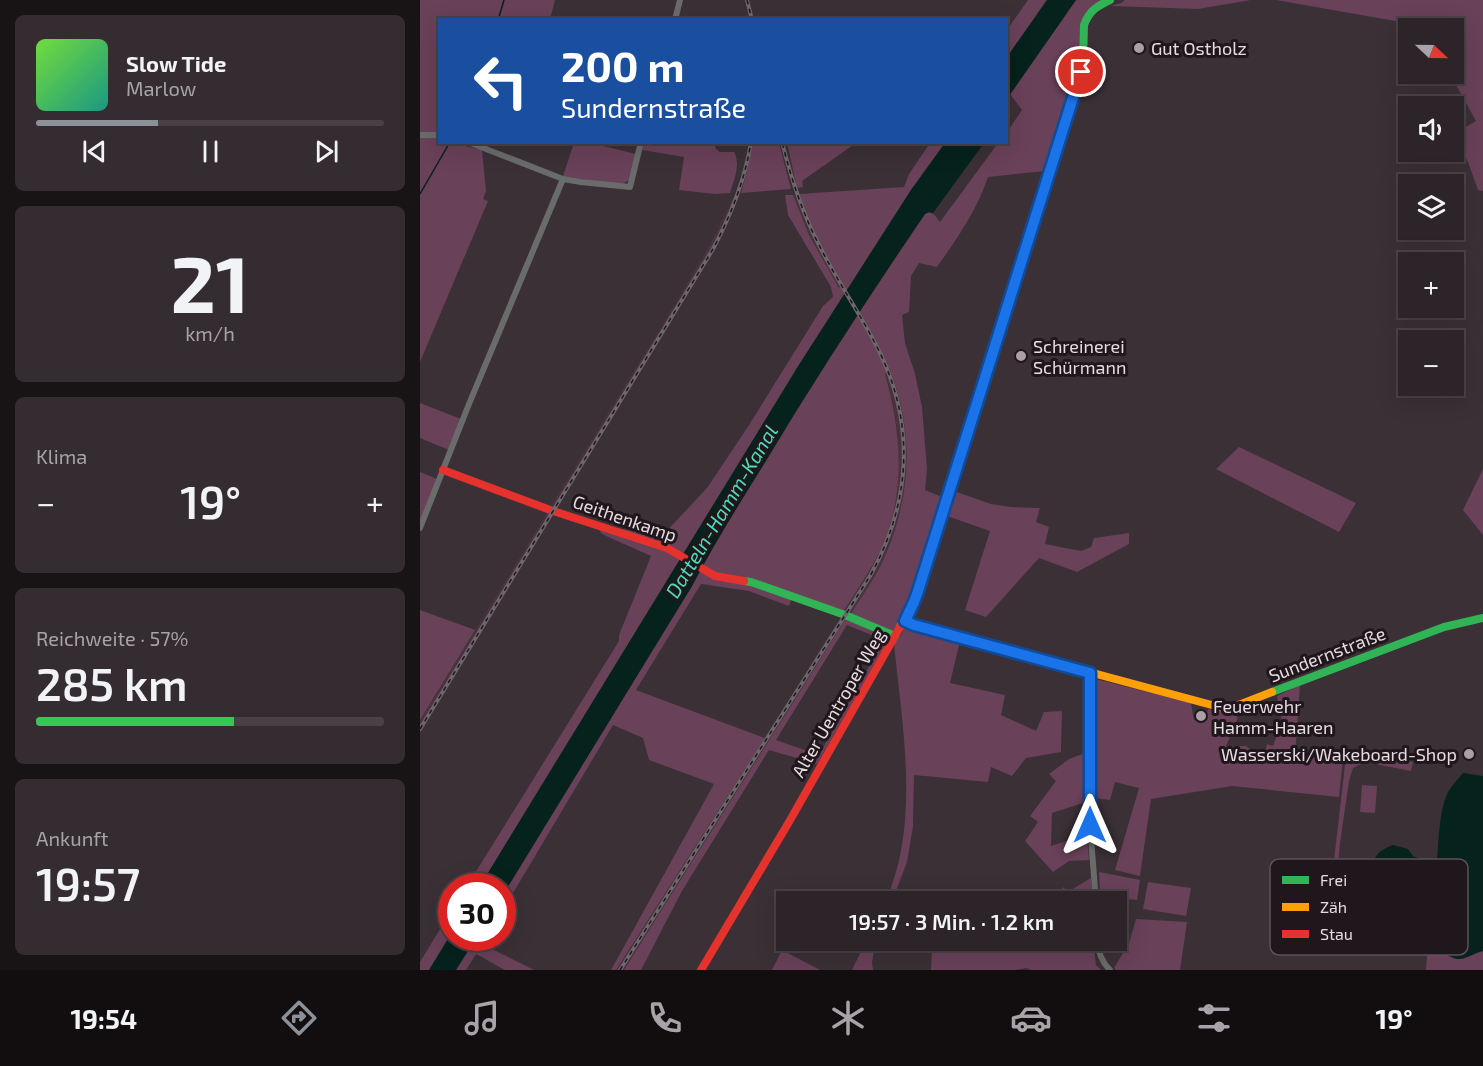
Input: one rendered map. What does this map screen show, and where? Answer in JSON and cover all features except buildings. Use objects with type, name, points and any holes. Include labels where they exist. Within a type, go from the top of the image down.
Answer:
[{"type":"street","points":[[676,18],[680,0]]},
{"type":"street","name":"Alter Uentroper Weg","points":[[701,970],[789,822],[914,602],[1068,116],[1083,63],[1084,25],[1096,7],[1110,0]]},
{"type":"street","points":[[420,135],[438,135]]},
{"type":"street","points":[[473,144],[563,178],[630,187],[641,144]]},
{"type":"street","points":[[420,528],[563,178]]},
{"type":"street","name":"Geithenkamp","points":[[443,470],[585,522],[667,548],[720,578],[751,582],[845,615],[895,636]]},
{"type":"street","name":"Sundernstraße","points":[[905,621],[1090,673],[1223,708],[1232,708],[1444,627],[1483,618]]},
{"type":"street","points":[[1090,673],[1090,825],[1095,891]]},
{"type":"street","points":[[1099,951],[1103,963],[1110,970]]},
{"type":"shaded area","points":[[420,0],[555,0],[550,18],[438,18],[438,144],[456,144],[482,150],[486,191],[483,199],[488,201],[420,362]]},
{"type":"shaded area","points":[[1028,0],[1047,0],[1008,56],[1008,29]]},
{"type":"shaded area","points":[[1076,0],[1104,0],[1093,6],[1073,90],[1012,281],[1045,171],[988,177],[972,213],[937,267],[919,263],[911,276],[909,312],[902,315],[905,343],[922,407],[927,469],[925,490],[944,498],[914,589],[893,632],[850,615],[885,556],[901,510],[905,486],[906,438],[903,415],[889,368],[885,374],[895,416],[899,460],[895,503],[883,545],[843,612],[792,597],[789,606],[749,591],[701,584],[636,690],[765,738],[616,970],[611,970],[714,784],[649,760],[643,738],[613,725],[516,888],[516,873],[692,586],[783,432],[883,276],[925,214],[932,213],[940,222],[997,144],[1008,144],[1008,131],[1022,110],[1010,94]]},
{"type":"shaded area","points":[[1125,0],[1251,0],[1198,9],[1111,6]]},
{"type":"shaded area","points":[[1276,0],[1483,0],[1483,191],[1478,190],[1464,154],[1464,128],[1476,121],[1456,84],[1464,84],[1464,18],[1398,18],[1398,21]]},
{"type":"shaded area","points":[[574,144],[595,144],[636,154],[629,180],[621,185],[563,176]]},
{"type":"shaded area","points":[[644,144],[703,144],[715,146],[720,152],[734,152],[737,167],[730,193],[715,194],[679,190],[684,157],[642,150]]},
{"type":"shaded area","points":[[752,144],[779,144],[791,189],[741,193]]},
{"type":"shaded area","points":[[787,144],[855,144],[802,181],[803,187],[797,188]]},
{"type":"shaded area","points":[[929,144],[944,144],[911,190],[797,368],[488,873],[475,873],[619,641],[619,635],[651,556],[604,535],[600,532],[603,525],[661,537],[707,488],[823,306],[833,297],[831,287],[788,215],[785,195],[793,195],[809,235],[839,288],[842,283],[814,233],[799,194],[904,187],[909,174]]},
{"type":"shaded area","points":[[799,194],[814,233],[842,284],[839,288],[809,235],[793,195]]},
{"type":"shaded area","points":[[738,198],[724,233],[666,331],[555,511],[549,509],[703,257],[732,199]]},
{"type":"shaded area","points":[[889,368],[897,393],[906,441],[905,492],[899,520],[885,557],[850,615],[843,612],[884,543],[898,473],[898,438],[893,402],[885,374]]},
{"type":"shaded area","points":[[420,403],[461,419],[449,450],[420,438]]},
{"type":"shaded area","points":[[1239,447],[1356,503],[1339,532],[1216,469]]},
{"type":"shaded area","points":[[1483,469],[1483,535],[1463,510]]},
{"type":"shaded area","points":[[420,472],[437,479],[420,523]]},
{"type":"shaded area","points":[[954,491],[991,504],[1040,508],[1036,522],[1049,527],[1045,544],[1081,551],[1091,547],[1094,538],[1129,533],[1129,544],[1077,572],[1039,558],[986,617],[965,610],[990,531],[947,516]]},
{"type":"shaded area","points":[[547,513],[553,515],[420,734],[420,720]]},
{"type":"shaded area","points":[[420,610],[475,630],[420,720]]},
{"type":"shaded area","points":[[841,616],[846,618],[772,738],[624,970],[616,970],[771,729]]},
{"type":"shaded area","points":[[846,618],[890,637],[817,764],[769,750],[682,891],[641,970],[624,970],[679,882]],"holes":[[[847,625],[884,640],[819,755],[776,740]]]},
{"type":"shaded area","points":[[907,627],[960,641],[950,683],[1005,695],[1001,715],[1036,731],[1044,712],[1062,711],[1061,752],[1026,758],[1012,776],[991,767],[988,782],[914,775],[913,826],[907,862],[896,891],[889,891],[903,841],[906,808],[904,741],[894,644]]},
{"type":"shaded area","points":[[1092,678],[1191,703],[1194,720],[1205,722],[1208,709],[1232,712],[1238,718],[1226,746],[1246,746],[1263,759],[1267,744],[1273,746],[1282,721],[1277,696],[1300,685],[1295,757],[1343,758],[1339,797],[1232,786],[1151,799],[1140,876],[1115,870],[1139,788],[1115,782],[1110,800],[1092,798]]},
{"type":"shaded area","points":[[1085,753],[1086,802],[1052,813],[1051,846],[1087,834],[1089,860],[1069,861],[1053,872],[1025,841],[1038,822],[1030,816],[1056,781],[1049,774],[1069,759]]},
{"type":"shaded area","points":[[1363,753],[1413,762],[1411,771],[1365,762],[1353,768],[1349,781],[1338,859],[1334,859],[1345,765]]},
{"type":"shaded area","points":[[1362,785],[1377,786],[1375,813],[1360,812]]},
{"type":"shaded area","points":[[1099,872],[1140,880],[1137,900],[1127,899],[1127,891],[1100,891]]},
{"type":"shaded area","points":[[1091,878],[1092,891],[1069,891]]},
{"type":"shaded area","points":[[1148,882],[1191,888],[1186,916],[1143,909]]},
{"type":"shaded area","points":[[1136,919],[1187,922],[1180,970],[1116,970],[1114,968],[1124,951],[1127,951]]},
{"type":"shaded area","points":[[438,932],[438,951],[441,951],[429,970],[420,970],[420,962]]},
{"type":"shaded area","points":[[468,951],[496,951],[534,970],[505,970],[476,954],[466,970],[456,970]]},
{"type":"shaded area","points":[[782,951],[784,951],[820,970],[772,970]]},
{"type":"shaded area","points":[[861,951],[874,951],[873,970],[852,970]]},
{"type":"shaded area","points":[[932,951],[1094,951],[1096,965],[1101,970],[1031,970],[1026,968],[931,970]]},
{"type":"shaded area","points":[[1483,951],[1483,970],[1426,970],[1427,955],[1450,955],[1463,959],[1473,953]]},
{"type":"water","points":[[1047,0],[1076,0],[1008,98],[1008,56]]},
{"type":"water","name":"Datteln-Hamm-Kanal","points":[[944,144],[983,144],[933,213],[925,214],[823,369],[516,874],[488,873],[797,368],[911,190]]},
{"type":"water","points":[[1463,773],[1483,776],[1483,951],[1457,959],[1448,955],[1468,955],[1468,859],[1437,859],[1441,819],[1450,789]]},
{"type":"water","points":[[1393,845],[1408,849],[1413,856],[1420,859],[1375,859],[1384,849]]},
{"type":"water","points":[[441,951],[468,951],[456,970],[429,970]]},
{"type":"waterway","points":[[498,18],[504,0]]},
{"type":"waterway","points":[[420,194],[449,144]]},
{"type":"railway","points":[[747,0],[752,18]]},
{"type":"railway","points":[[420,729],[713,249],[737,197],[751,144]]},
{"type":"railway","points":[[620,970],[870,576],[884,548],[901,492],[904,463],[903,435],[899,406],[890,377],[878,349],[833,271],[807,220],[783,144]]},
{"type":"traffic: fast","points":[[1059,144],[1083,63],[1084,25],[1094,10],[1110,0]]},
{"type":"traffic: fast","points":[[744,581],[845,615],[895,636]]},
{"type":"traffic: fast","points":[[1272,692],[1444,627],[1483,618]]},
{"type":"traffic: slow","points":[[900,627],[914,602],[1059,144]]},
{"type":"traffic: slow","points":[[905,621],[1223,708],[1231,708],[1272,692]]},
{"type":"traffic: jam","points":[[443,470],[553,511],[667,548],[715,576],[744,581]]},
{"type":"traffic: jam","points":[[701,970],[789,822],[900,627]]},
{"type":"place","name":"Gut Ostholz","points":[[1139,48]]},
{"type":"place","name":"Schreinerei Schürmann","points":[[1021,356]]},
{"type":"place","name":"Feuerwehr Hamm-Haaren","points":[[1201,716]]},
{"type":"place","name":"Wasserski/Wakeboard-Shop","points":[[1469,754]]},
{"type":"route","points":[[1081,72],[918,591],[905,621],[1090,673],[1090,825]]}]
